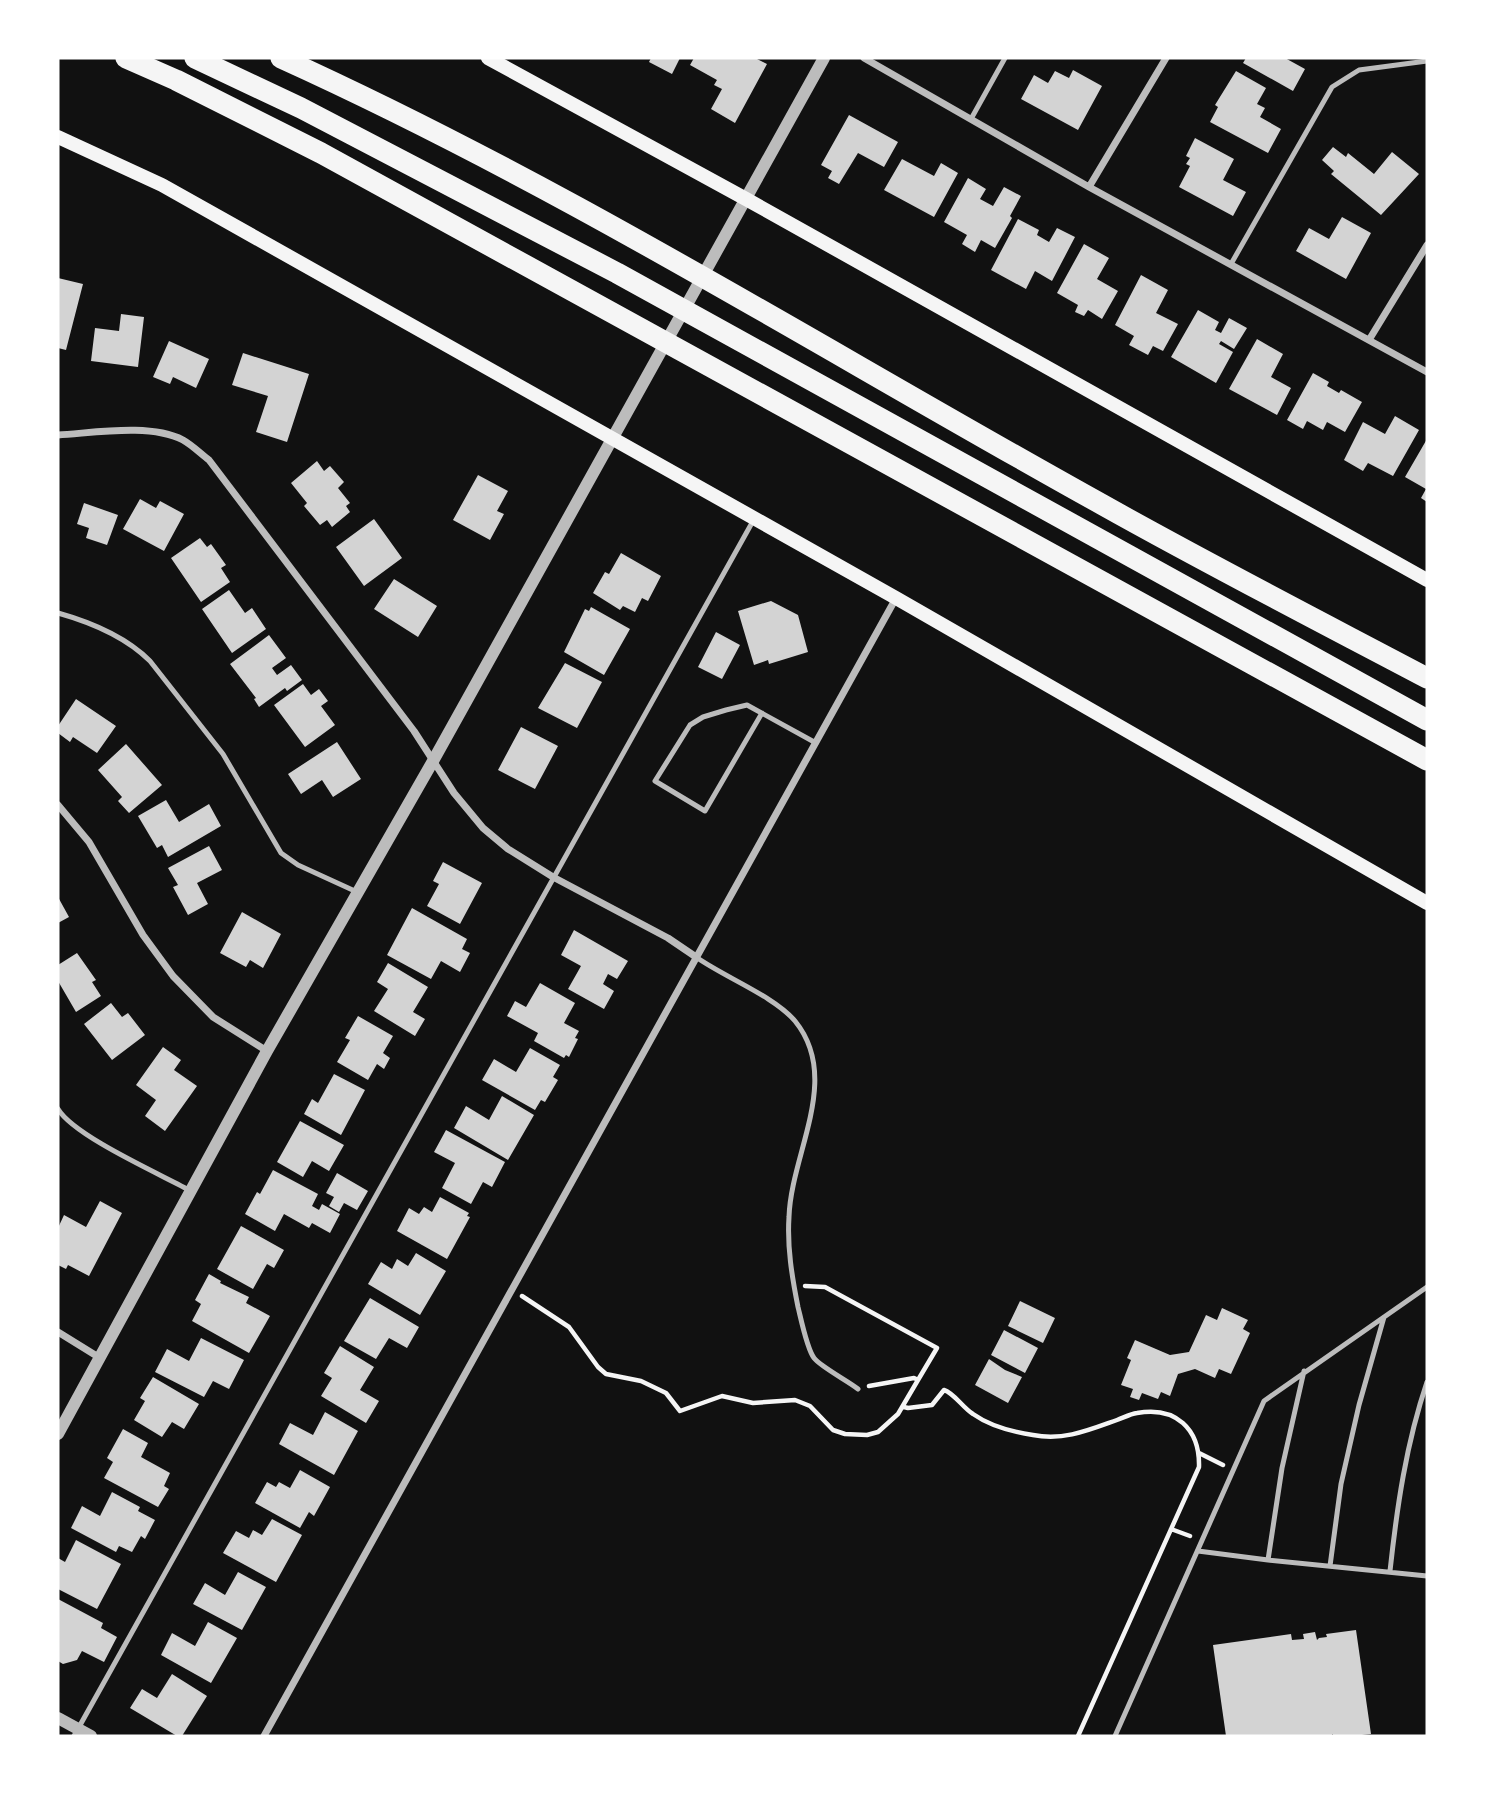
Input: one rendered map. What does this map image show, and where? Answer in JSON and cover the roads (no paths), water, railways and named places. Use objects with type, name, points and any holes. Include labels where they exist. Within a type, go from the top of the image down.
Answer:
[{"type":"highway","points":[[126,58],[176,80],[321,153],[1427,760]]},
{"type":"highway","points":[[195,58],[301,108],[617,273],[1427,720]]},
{"type":"highway","points":[[281,58],[355,91],[508,168],[774,316],[1103,505],[1427,678]]},
{"type":"main road","points":[[488,58],[746,199],[1427,580]]},
{"type":"main road","points":[[58,137],[162,185],[896,598],[1427,903]]},
{"type":"street","points":[[58,1434],[267,1051],[433,761],[824,58]]},
{"type":"street","points":[[864,58],[1089,187],[1427,372]]},
{"type":"street","points":[[1089,187],[1166,58]]},
{"type":"street","points":[[1369,341],[1427,244]]},
{"type":"street","points":[[58,435],[155,432],[182,440],[209,460],[414,731],[454,793],[483,828],[509,849],[553,877],[668,938],[696,957]]},
{"type":"street","points":[[264,1736],[896,598]]},
{"type":"street","points":[[58,805],[89,842],[143,935],[173,976],[214,1017],[267,1051]]},
{"type":"street","points":[[58,1332],[100,1358]]},
{"type":"street","points":[[58,1718],[76,1733],[91,1736]]},
{"type":"lane","points":[[971,119],[1005,58]]},
{"type":"lane","points":[[1231,264],[1332,87],[1359,70],[1427,61]]},
{"type":"lane","points":[[76,1733],[755,519]]},
{"type":"lane","points":[[58,613],[77,618],[137,648],[223,754],[281,853],[298,865],[358,893]]},
{"type":"lane","points":[[762,713],[705,811],[655,781],[690,725],[703,717],[747,705],[762,713],[816,743]]},
{"type":"lane","points":[[696,957],[771,1001],[794,1020],[806,1038],[815,1078],[814,1101],[796,1169],[789,1215],[789,1257],[801,1319],[814,1358],[858,1388]]},
{"type":"lane","points":[[58,1109],[64,1120],[84,1133],[191,1191]]},
{"type":"lane","points":[[1115,1736],[1264,1401],[1427,1287]]},
{"type":"lane","points":[[1330,1566],[1341,1484],[1359,1405],[1384,1317]]},
{"type":"lane","points":[[1268,1560],[1282,1468],[1304,1371]]},
{"type":"lane","points":[[1390,1572],[1399,1491],[1427,1382]]},
{"type":"lane","points":[[1198,1551],[1427,1576]]}]
